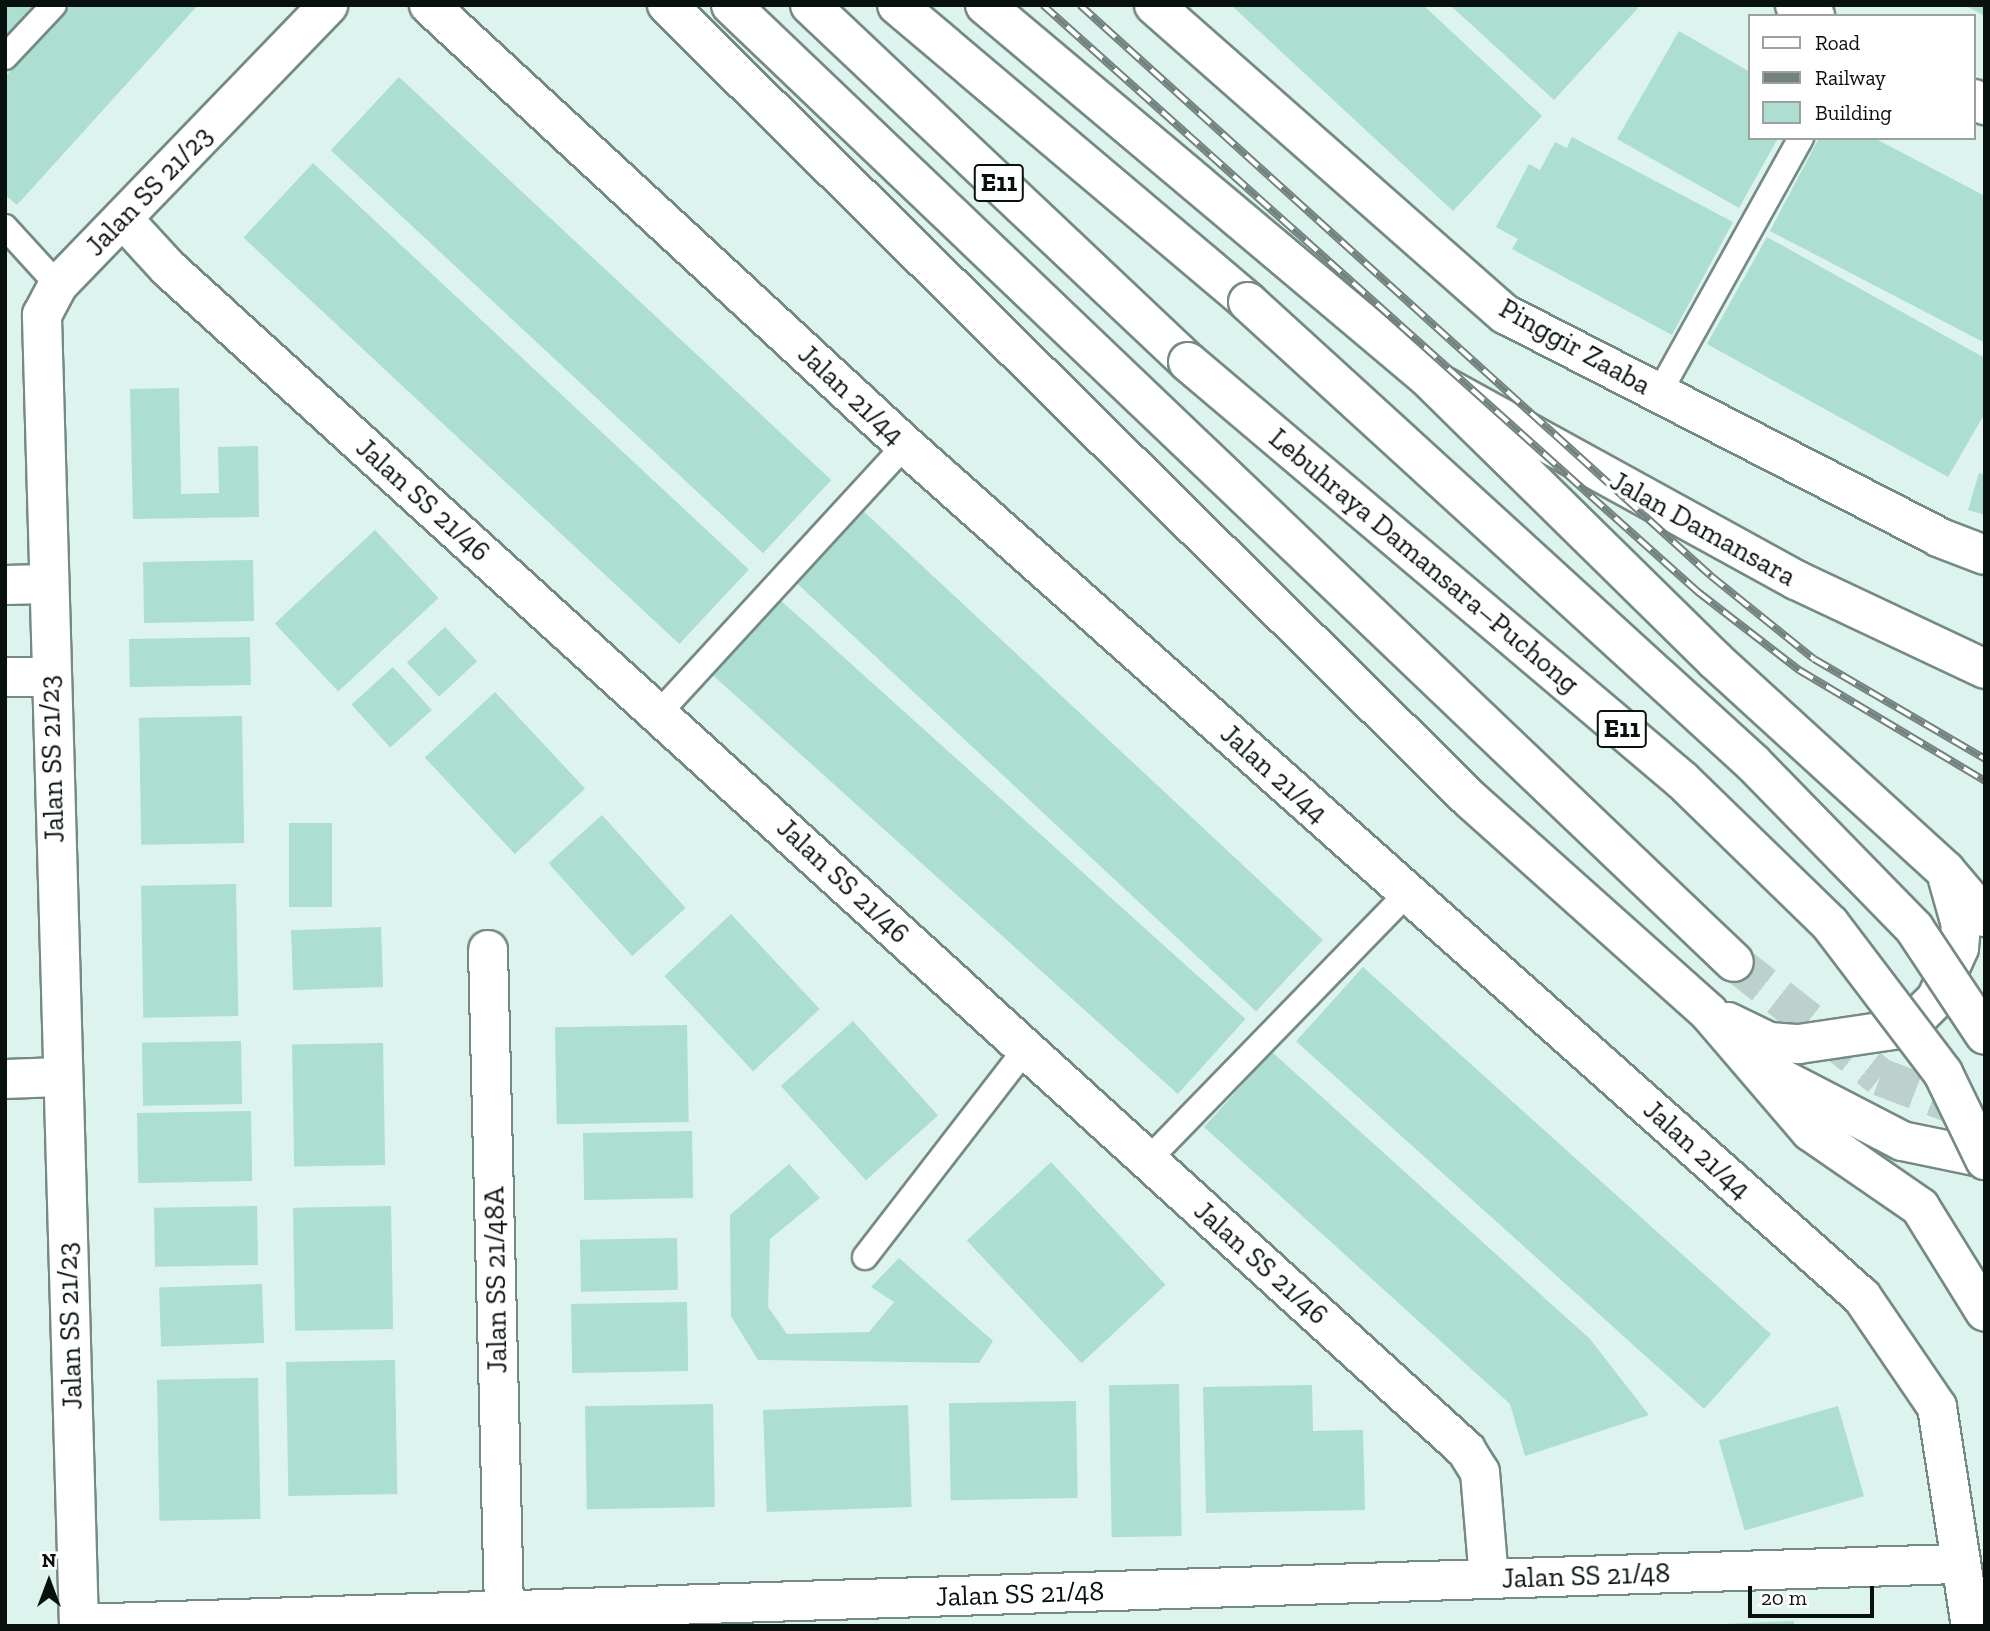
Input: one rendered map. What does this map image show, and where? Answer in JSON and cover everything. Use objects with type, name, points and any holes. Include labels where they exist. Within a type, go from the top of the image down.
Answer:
[{"type":"main road","name":"Jalan SS 21/23","points":[[79,1625],[40,355],[43,315],[58,285],[328,5]]},
{"type":"main road","name":"Jalan 21/44","points":[[429,5],[905,445],[1862,1297],[1937,1407],[1971,1626]]},
{"type":"main road","points":[[667,5],[1461,790],[1708,1012],[1760,1067],[1810,1131],[1920,1207],[1985,1312]]},
{"type":"main road","points":[[731,5],[1734,962]]},
{"type":"main road","name":"Lebuhraya Damansara–Puchong","points":[[810,5],[1188,362],[1682,780],[1830,924],[1942,1073],[1985,1159]]},
{"type":"main road","name":"E11","points":[[897,5],[1248,302],[1753,763],[1914,928],[1985,1035]]},
{"type":"main road","points":[[985,5],[1427,377],[1716,661],[1945,870],[1985,917]]},
{"type":"main road","name":"Pinggir Zaaba","points":[[1154,5],[1505,314],[1938,537],[1985,555]]},
{"type":"main road","points":[[1795,5],[1811,14]]},
{"type":"main road","name":"Jalan SS 21/46","points":[[123,219],[168,268],[1466,1450],[1480,1472],[1489,1579]]},
{"type":"main road","name":"Jalan Damansara","points":[[1427,377],[1796,580],[1985,669]]},
{"type":"main road","points":[[5,585],[47,584]]},
{"type":"main road","points":[[5,677],[49,677]]},
{"type":"main road","points":[[1708,1012],[1769,1042],[1907,1028],[1936,999],[1959,948],[1961,925],[1945,870]]},
{"type":"main road","name":"Jalan SS 21/48A","points":[[486,1616],[488,950]]},
{"type":"main road","points":[[1760,1067],[1902,1141],[1985,1159]]},
{"type":"main road","points":[[5,1079],[62,1077]]},
{"type":"main road","name":"Jalan SS 21/48","points":[[79,1625],[486,1616],[1960,1564]]},
{"type":"lane","points":[[5,57],[54,5]]},
{"type":"lane","points":[[1658,393],[1800,140]]},
{"type":"lane","points":[[5,227],[58,285]]},
{"type":"lane","points":[[658,714],[905,445]]},
{"type":"lane","points":[[1148,1160],[1408,893]]},
{"type":"lane","points":[[865,1258],[1025,1050]]},
{"type":"building","points":[[5,5],[37,5],[5,37]]},
{"type":"building","points":[[71,5],[198,5],[17,205],[5,195],[5,77]]},
{"type":"building","points":[[1231,5],[1423,5],[1542,116],[1453,211]]},
{"type":"building","points":[[1450,5],[1635,5],[1638,8],[1554,100]]},
{"type":"building","points":[[1964,5],[1985,5],[1985,16],[1970,8]]},
{"type":"building","points":[[1679,31],[1748,71],[1748,140],[1777,140],[1739,208],[1617,139]]},
{"type":"building","points":[[399,77],[831,480],[763,553],[331,150]]},
{"type":"building","points":[[1572,137],[1733,222],[1672,335],[1512,249],[1518,239],[1496,227],[1529,164],[1540,170],[1555,142],[1567,148]]},
{"type":"building","points":[[1818,140],[1878,140],[1985,196],[1985,343],[1770,231]]},
{"type":"building","points":[[313,163],[749,569],[679,644],[243,238]]},
{"type":"building","points":[[1767,237],[1985,358],[1985,413],[1948,477],[1707,344]]},
{"type":"building","points":[[179,388],[181,494],[219,493],[218,447],[258,446],[259,517],[133,519],[130,389]]},
{"type":"building","points":[[1979,473],[1985,475],[1985,515],[1968,510]]},
{"type":"building","points":[[860,508],[1323,940],[1256,1011],[793,580]]},
{"type":"building","points":[[375,530],[438,598],[338,691],[275,623]]},
{"type":"building","points":[[253,560],[254,621],[144,623],[143,562]]},
{"type":"building","points":[[778,598],[1245,1019],[1178,1094],[710,673]]},
{"type":"building","points":[[445,627],[477,661],[439,697],[407,662]]},
{"type":"building","points":[[250,637],[251,685],[130,687],[129,639]]},
{"type":"building","points":[[393,667],[432,710],[390,748],[351,704]]},
{"type":"building","points":[[495,692],[585,789],[515,854],[425,757]]},
{"type":"building","points":[[242,716],[244,843],[141,845],[139,718]]},
{"type":"building","points":[[602,815],[686,908],[632,956],[548,863]]},
{"type":"building","points":[[289,823],[332,823],[332,907],[289,907]]},
{"type":"building","points":[[236,884],[238,1016],[143,1018],[141,886]]},
{"type":"building","points":[[731,914],[820,1009],[753,1071],[664,976]]},
{"type":"building","points":[[381,927],[383,987],[293,990],[291,930]]},
{"type":"building","points":[[1363,967],[1771,1334],[1704,1409],[1296,1041]]},
{"type":"building","points":[[853,1021],[938,1115],[866,1180],[781,1086]]},
{"type":"building","points":[[687,1025],[689,1122],[557,1124],[555,1027]]},
{"type":"building","points":[[241,1041],[242,1104],[143,1106],[142,1043]]},
{"type":"building","points":[[383,1043],[385,1165],[294,1167],[292,1045]]},
{"type":"building","points":[[1272,1052],[1590,1339],[1649,1415],[1525,1456],[1510,1404],[1204,1127]]},
{"type":"building","points":[[251,1111],[252,1181],[138,1183],[137,1113]]},
{"type":"building","points":[[692,1131],[693,1198],[584,1200],[583,1133]]},
{"type":"building","points":[[1051,1162],[1166,1285],[1081,1363],[967,1240]]},
{"type":"building","points":[[789,1164],[820,1198],[770,1239],[768,1307],[787,1334],[869,1332],[894,1302],[871,1287],[899,1258],[993,1341],[979,1363],[758,1360],[731,1316],[730,1215]]},
{"type":"building","points":[[257,1206],[258,1265],[155,1267],[154,1208]]},
{"type":"building","points":[[391,1206],[393,1329],[295,1331],[293,1208]]},
{"type":"building","points":[[677,1238],[678,1290],[581,1292],[580,1240]]},
{"type":"building","points":[[262,1284],[264,1343],[161,1347],[159,1288]]},
{"type":"building","points":[[687,1302],[688,1371],[572,1373],[571,1304]]},
{"type":"building","points":[[395,1360],[397,1494],[288,1496],[286,1362]]},
{"type":"building","points":[[258,1378],[260,1519],[159,1521],[157,1380]]},
{"type":"building","points":[[1179,1384],[1182,1536],[1112,1537],[1109,1385]]},
{"type":"building","points":[[1312,1385],[1313,1431],[1363,1430],[1365,1510],[1206,1513],[1203,1387]]},
{"type":"building","points":[[1076,1401],[1078,1498],[951,1500],[949,1403]]},
{"type":"building","points":[[713,1404],[715,1507],[587,1509],[585,1406]]},
{"type":"building","points":[[908,1405],[912,1507],[767,1512],[763,1410]]},
{"type":"building","points":[[1838,1406],[1864,1496],[1745,1531],[1719,1440]]},
{"type":"building","points":[[1794,1621],[1794,1626],[1722,1626],[1722,1624]]},
{"type":"tunnel","points":[[1734,962],[1880,1077],[1983,1116]]},
{"type":"railway","points":[[1043,5],[1698,592],[1799,670],[1985,781]]},
{"type":"railway","points":[[1080,5],[1711,576],[1814,659],[1985,759]]}]
